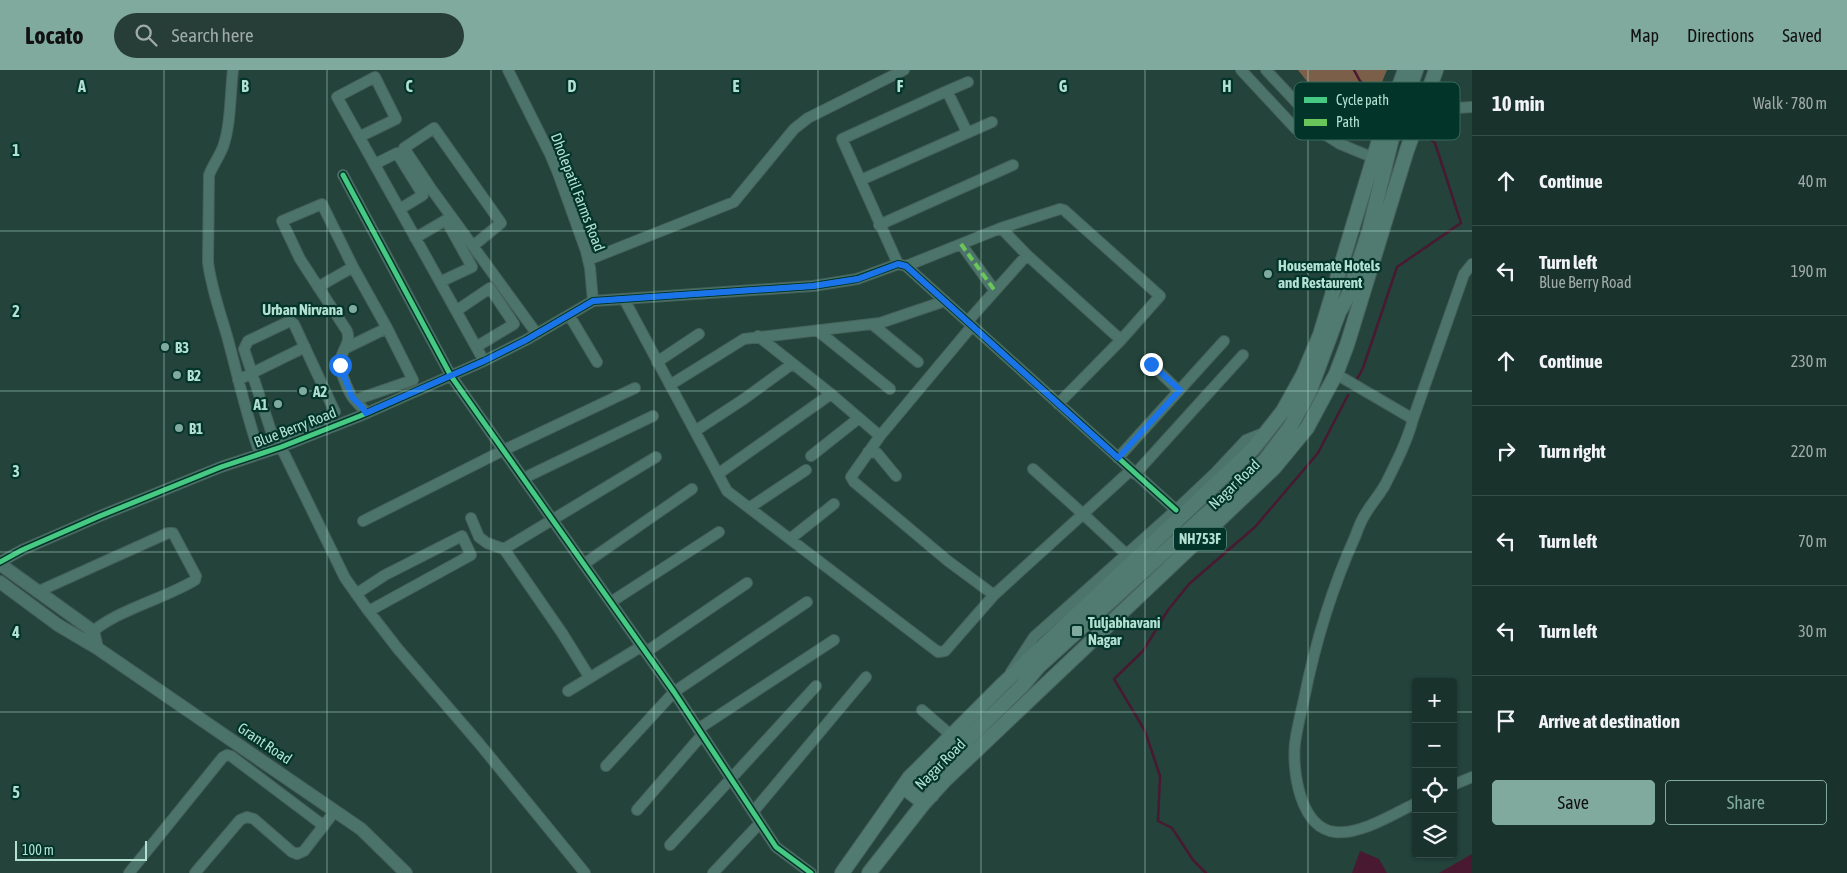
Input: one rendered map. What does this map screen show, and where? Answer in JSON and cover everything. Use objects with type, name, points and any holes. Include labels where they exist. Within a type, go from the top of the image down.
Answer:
[{"type":"highway","points":[[1410,82],[1416,70]]},
{"type":"highway","name":"Nagar Road","points":[[1432,82],[1436,70]]},
{"type":"highway","points":[[903,787],[928,799],[934,773],[1022,686],[1039,666],[1265,460],[1290,427],[1309,393],[1339,312],[1348,296],[1366,240],[1380,159],[1386,140]]},
{"type":"highway","name":"Nagar Road","points":[[869,873],[944,781],[1274,468],[1307,428],[1336,374],[1350,336],[1411,140]]},
{"type":"highway","points":[[1380,159],[1393,192]]},
{"type":"highway","name":"Nagar Road","points":[[842,873],[909,778],[1004,683],[1253,449],[1283,412],[1303,375],[1320,335],[1380,159]]},
{"type":"main road","points":[[0,563],[37,592],[93,631],[97,648]]},
{"type":"main road","name":"Grant Road","points":[[0,582],[58,625],[97,648],[361,829],[406,873]]},
{"type":"street","points":[[232,70],[226,133],[222,149],[209,175],[209,276],[248,421],[260,454]]},
{"type":"street","name":"Dholepatil Farms Road","points":[[508,70],[551,157],[588,260],[593,301]]},
{"type":"street","points":[[588,260],[734,202],[800,124],[808,118],[904,70]]},
{"type":"street","points":[[1241,70],[1294,128]]},
{"type":"street","points":[[1266,70],[1294,100]]},
{"type":"street","points":[[359,137],[396,119],[375,77],[336,97],[484,361]]},
{"type":"street","points":[[968,82],[842,139],[879,225],[902,265],[970,323],[1176,510]]},
{"type":"street","points":[[947,91],[967,132]]},
{"type":"street","points":[[861,180],[992,122]]},
{"type":"street","points":[[473,246],[502,223],[434,128],[404,148],[432,190],[536,334]]},
{"type":"street","points":[[1334,140],[1380,159]]},
{"type":"street","points":[[375,164],[397,153],[423,195],[400,209]]},
{"type":"street","points":[[879,225],[1014,165]]},
{"type":"street","points":[[343,174],[451,376],[674,692],[776,847],[810,873]]},
{"type":"street","points":[[356,400],[413,380],[322,204],[282,222],[300,259],[347,331],[349,340],[340,365],[352,397],[356,400],[363,414]]},
{"type":"street","points":[[593,301],[813,286],[858,279],[902,265],[1055,209],[1064,210],[1160,296],[1121,340],[1058,404]]},
{"type":"street","points":[[415,238],[446,220],[472,267],[440,282]]},
{"type":"street","points":[[1001,228],[1027,255],[1121,340]]},
{"type":"street","points":[[961,244],[994,291]]},
{"type":"street","points":[[994,595],[948,561],[854,482],[852,474],[994,291],[1027,255]]},
{"type":"street","points":[[1412,805],[1363,827],[1336,832],[1324,829],[1314,821],[1306,809],[1299,791],[1295,744],[1310,672],[1340,572],[1365,514],[1384,486],[1405,446],[1464,274],[1472,264]]},
{"type":"street","points":[[318,287],[353,267]]},
{"type":"street","points":[[456,311],[490,288],[514,324],[476,347]]},
{"type":"street","points":[[624,299],[727,490],[938,652],[945,651],[994,595],[1083,514],[1133,472],[1243,355]]},
{"type":"street","name":"Blue Berry Road","points":[[0,563],[22,550],[100,516],[221,467],[281,448],[451,376],[536,334],[593,301]]},
{"type":"street","points":[[670,385],[738,341],[758,336],[880,323],[945,301]]},
{"type":"street","points":[[569,315],[597,362]]},
{"type":"street","points":[[291,321],[334,410],[332,416],[276,438],[272,434],[251,374],[244,348],[248,341],[291,321]]},
{"type":"street","points":[[872,324],[918,362]]},
{"type":"street","points":[[346,348],[387,328]]},
{"type":"street","points":[[818,331],[890,389]]},
{"type":"street","points":[[657,362],[699,334]]},
{"type":"street","points":[[758,336],[880,436]]},
{"type":"street","points":[[1118,458],[1224,342]]},
{"type":"street","points":[[238,380],[305,347]]},
{"type":"street","points":[[695,431],[744,399],[792,364]]},
{"type":"street","points":[[1151,364],[1180,390]]},
{"type":"street","points":[[1336,374],[1414,419]]},
{"type":"street","points":[[363,520],[635,388]]},
{"type":"street","points":[[718,474],[831,394]]},
{"type":"street","points":[[524,478],[652,416]]},
{"type":"street","points":[[811,456],[859,418]]},
{"type":"street","points":[[1004,683],[1034,637],[1176,510],[1246,440],[1266,432]]},
{"type":"street","points":[[281,448],[345,578],[356,594],[585,873]]},
{"type":"street","points":[[868,452],[877,453],[896,476]]},
{"type":"street","points":[[504,549],[656,457]]},
{"type":"street","points":[[1033,469],[1126,554]]},
{"type":"street","points":[[749,508],[806,470]]},
{"type":"street","points":[[584,564],[692,489]]},
{"type":"street","points":[[790,539],[834,504]]},
{"type":"street","points":[[471,518],[479,537],[487,543],[504,549],[562,633],[590,678]]},
{"type":"street","points":[[611,602],[719,532]]},
{"type":"street","points":[[37,592],[168,533],[173,533],[196,576],[195,580],[121,615],[93,631],[84,640]]},
{"type":"street","points":[[356,594],[385,575],[462,536],[471,555],[369,611]]},
{"type":"street","points":[[568,691],[644,649],[747,583]]},
{"type":"street","points":[[606,766],[674,692],[807,602]]},
{"type":"street","points":[[637,810],[700,732],[834,640]]},
{"type":"street","points":[[753,812],[866,677]]},
{"type":"street","points":[[670,845],[816,686]]},
{"type":"street","points":[[922,710],[952,736]]},
{"type":"street","points":[[129,873],[223,757],[227,755],[231,756],[324,826]]},
{"type":"street","points":[[1457,783],[1472,777]]},
{"type":"street","points":[[195,873],[240,820],[248,817],[254,819],[292,852],[297,854],[304,851],[335,811]]},
{"type":"street","points":[[713,873],[760,823]]},
{"type":"shaded area","points":[[1298,70],[1387,70],[1382,82],[1308,82]]},
{"type":"shaded area","points":[[1360,851],[1379,859],[1387,873],[1352,873]]},
{"type":"shaded area","points":[[1472,854],[1472,873],[1439,873]]},
{"type":"waterway","points":[[1354,70],[1361,82]]},
{"type":"waterway","points":[[1356,381],[1363,368],[1397,267],[1461,223],[1435,143],[1431,140]]},
{"type":"waterway","points":[[1206,873],[1193,860],[1172,828],[1158,821],[1160,776],[1145,731],[1114,679],[1143,651],[1168,610],[1189,584],[1255,527],[1318,453],[1348,395]]},
{"type":"marked path","points":[[961,244],[995,291]]},
{"type":"cycle path","points":[[343,175],[451,376],[674,692],[776,847],[811,873]]},
{"type":"cycle path","points":[[0,562],[22,550],[100,516],[221,467],[281,447],[360,416],[484,361],[526,340],[593,301],[813,286],[857,279],[898,264],[906,266],[1176,510]]},
{"type":"place","name":"Housemate Hotels and Restaurent","points":[[1268,274]]},
{"type":"place","name":"Urban Nirvana","points":[[353,309]]},
{"type":"place","name":"B3","points":[[165,347]]},
{"type":"place","name":"B2","points":[[177,375]]},
{"type":"place","name":"A2","points":[[303,391]]},
{"type":"place","name":"A1","points":[[278,404]]},
{"type":"place","name":"B1","points":[[179,428]]},
{"type":"place","name":"Tuljabhavani Nagar","points":[[1077,631]]},
{"type":"route","points":[[340,365],[352,397],[366,413],[484,361],[526,340],[593,301],[813,286],[858,279],[898,264],[906,266],[1118,458],[1180,390],[1151,364]]}]
